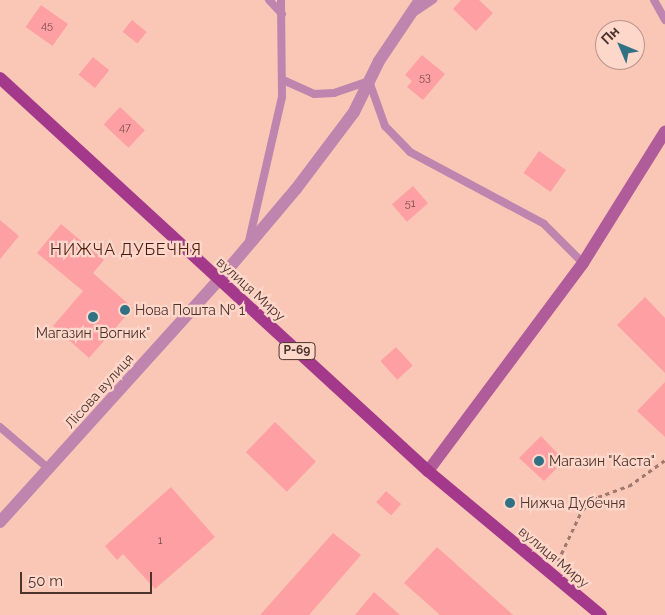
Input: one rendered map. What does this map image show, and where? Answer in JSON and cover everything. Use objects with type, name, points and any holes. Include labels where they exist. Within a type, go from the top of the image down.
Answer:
[{"type":"main road","name":"вулиця Миру","points":[[0,78],[428,471],[601,615]]},
{"type":"street","name":"Лісова вулиця","points":[[0,522],[219,280],[328,147],[354,112],[369,81],[406,19],[420,0]]},
{"type":"street","points":[[428,471],[583,263],[665,132]]},
{"type":"lane","points":[[269,0],[282,14]]},
{"type":"lane","points":[[248,245],[283,80],[281,0]]},
{"type":"lane","points":[[406,19],[433,0]]},
{"type":"lane","points":[[654,0],[665,20]]},
{"type":"lane","points":[[283,80],[314,94],[334,93],[369,81],[385,126],[410,152],[544,224],[583,263]]},
{"type":"lane","points":[[0,428],[49,469]]},
{"type":"path","points":[[552,575],[582,510],[598,497],[629,486],[665,460]]},
{"type":"building","points":[[461,0],[479,0],[493,13],[476,31],[453,9]]},
{"type":"building","points":[[41,5],[68,24],[53,46],[26,27]]},
{"type":"building","points":[[132,20],[147,32],[137,44],[123,32]]},
{"type":"building","points":[[422,55],[445,74],[423,100],[407,87],[412,81],[405,75]]},
{"type":"building","points":[[93,57],[109,70],[95,88],[79,75]]},
{"type":"building","points":[[120,107],[145,130],[128,148],[104,125]]},
{"type":"building","points":[[539,151],[566,170],[551,192],[524,173]]},
{"type":"building","points":[[413,186],[428,203],[407,222],[392,204]]},
{"type":"building","points":[[0,220],[19,236],[0,259]]},
{"type":"building","points":[[61,224],[104,260],[93,273],[133,308],[89,358],[53,326],[83,291],[37,253]]},
{"type":"building","points":[[645,297],[665,318],[665,373],[617,325]]},
{"type":"building","points":[[396,347],[413,366],[397,380],[380,361]]},
{"type":"building","points":[[665,382],[665,437],[637,411]]},
{"type":"building","points":[[275,422],[316,462],[287,492],[246,452]]},
{"type":"building","name":"Магазин \"Каста\"","points":[[541,436],[560,456],[553,464],[557,468],[544,481],[519,458]]},
{"type":"building","points":[[171,487],[215,537],[155,589],[123,554],[117,560],[105,546]]},
{"type":"building","points":[[386,491],[401,504],[391,515],[376,502]]},
{"type":"building","points":[[333,533],[361,555],[309,615],[260,615]]},
{"type":"building","points":[[437,547],[513,615],[440,615],[404,583]]},
{"type":"building","points":[[374,592],[400,615],[355,615]]},
{"type":"place","name":"Нова Пошта № 1","points":[[125,310]]},
{"type":"place","name":"Магазин \"Вогник\"","points":[[93,317]]},
{"type":"place","name":"Магазин \"Каста\"","points":[[539,461]]},
{"type":"place","name":"Нижча Дубечня","points":[[510,503]]},
{"type":"district","name":"НИЖЧА ДУБЕЧНЯ","points":[[126,250]]}]
